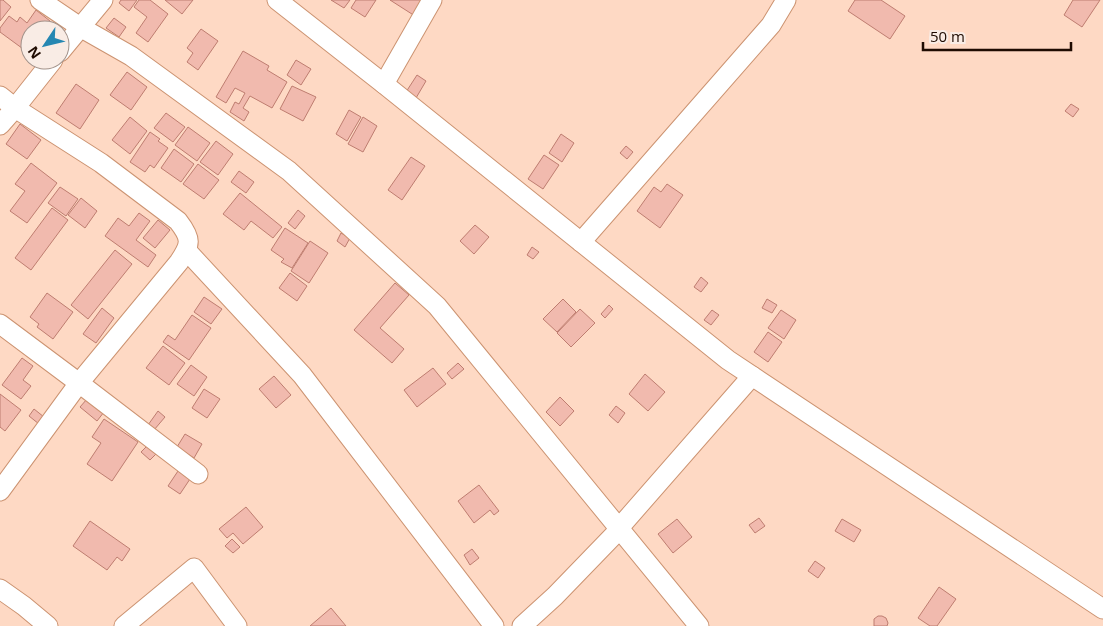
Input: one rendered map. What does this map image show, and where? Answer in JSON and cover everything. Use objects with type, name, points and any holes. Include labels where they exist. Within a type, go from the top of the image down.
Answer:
[{"type":"street","points":[[40,0],[80,27],[132,56],[289,171],[437,306],[699,626]]},
{"type":"street","points":[[70,40],[103,0]]},
{"type":"street","points":[[277,0],[728,360],[1103,609]]},
{"type":"street","points":[[384,84],[432,0]]},
{"type":"street","points":[[581,242],[771,25],[786,0]]},
{"type":"street","points":[[0,126],[46,70]]},
{"type":"street","points":[[0,96],[15,108],[101,163],[178,221],[189,240],[187,251],[179,262],[80,383],[0,491]]},
{"type":"street","points":[[187,251],[302,375],[494,626]]},
{"type":"street","points":[[0,324],[198,474]]},
{"type":"street","points":[[522,626],[556,596],[614,536],[752,376]]},
{"type":"street","points":[[124,626],[194,568],[237,626]]},
{"type":"street","points":[[0,589],[48,626]]},
{"type":"building","points":[[0,0],[3,0],[11,7],[0,21]]},
{"type":"building","points":[[121,0],[137,0],[129,11],[119,3]]},
{"type":"building","points":[[139,0],[150,0],[168,14],[148,42],[136,33],[147,17],[134,7]]},
{"type":"building","points":[[165,0],[193,0],[182,14]]},
{"type":"building","points":[[331,0],[350,0],[344,8]]},
{"type":"building","points":[[356,0],[376,0],[365,17],[351,8]]},
{"type":"building","points":[[390,0],[423,0],[415,16]]},
{"type":"building","points":[[855,0],[881,0],[905,16],[890,39],[848,11]]},
{"type":"building","points":[[1073,0],[1100,0],[1082,27],[1064,15]]},
{"type":"building","points":[[36,10],[49,20],[29,20]]},
{"type":"building","points":[[9,16],[17,22],[20,17],[24,20],[20,20],[20,47],[0,32],[0,28]]},
{"type":"building","points":[[114,18],[126,27],[119,37],[106,28]]},
{"type":"building","points":[[201,29],[218,41],[198,70],[187,62],[193,53],[187,48]]},
{"type":"building","points":[[243,51],[269,66],[267,70],[287,82],[272,108],[250,96],[243,108],[249,112],[244,121],[230,112],[235,102],[239,104],[245,93],[235,88],[226,103],[216,97]]},
{"type":"building","points":[[296,60],[311,69],[301,85],[287,75]]},
{"type":"building","points":[[127,72],[147,87],[131,110],[110,95]]},
{"type":"building","points":[[417,75],[426,81],[416,98],[406,92]]},
{"type":"building","points":[[76,84],[99,100],[80,129],[56,113]]},
{"type":"building","points":[[292,86],[316,97],[303,121],[280,109]]},
{"type":"building","points":[[1071,104],[1079,109],[1073,117],[1065,111]]},
{"type":"building","points":[[349,110],[361,117],[347,141],[336,134]]},
{"type":"building","points":[[166,113],[185,127],[173,142],[154,128]]},
{"type":"building","points":[[130,117],[147,131],[130,154],[112,140]]},
{"type":"building","points":[[363,117],[377,126],[363,152],[348,144]]},
{"type":"building","points":[[20,124],[41,140],[27,159],[6,144]]},
{"type":"building","points":[[188,127],[210,143],[197,161],[175,145]]},
{"type":"building","points":[[150,132],[168,148],[154,168],[150,165],[145,172],[130,162]]},
{"type":"building","points":[[561,134],[574,143],[562,162],[549,153]]},
{"type":"building","points":[[216,141],[233,154],[218,175],[200,162]]},
{"type":"building","points":[[626,146],[633,152],[627,159],[620,153]]},
{"type":"building","points":[[174,149],[194,164],[181,182],[161,168]]},
{"type":"building","points":[[544,155],[559,165],[543,189],[528,179]]},
{"type":"building","points":[[411,157],[425,166],[402,200],[388,190]]},
{"type":"building","points":[[31,163],[57,183],[27,223],[10,211],[25,191],[15,184]]},
{"type":"building","points":[[198,164],[219,180],[204,199],[183,184]]},
{"type":"building","points":[[239,171],[254,182],[246,193],[231,182]]},
{"type":"building","points":[[667,184],[683,195],[660,228],[637,211],[654,187],[661,192]]},
{"type":"building","points":[[60,187],[78,199],[66,216],[48,203]]},
{"type":"building","points":[[240,193],[282,227],[273,238],[251,221],[244,230],[223,214]]},
{"type":"building","points":[[81,198],[97,211],[85,228],[68,215]]},
{"type":"building","points":[[52,208],[68,220],[31,270],[15,258]]},
{"type":"building","points":[[298,210],[305,216],[295,229],[288,223]]},
{"type":"building","points":[[139,213],[150,221],[136,240],[156,255],[148,267],[105,236],[118,218],[129,226]]},
{"type":"building","points":[[158,220],[170,230],[155,248],[143,238]]},
{"type":"building","points":[[475,225],[489,237],[474,254],[460,241]]},
{"type":"building","points":[[285,228],[308,243],[292,268],[281,262],[284,259],[271,250]]},
{"type":"building","points":[[341,233],[350,238],[345,247],[337,241]]},
{"type":"building","points":[[310,241],[328,253],[309,283],[291,271]]},
{"type":"building","points":[[532,247],[539,252],[533,259],[527,255]]},
{"type":"building","points":[[115,250],[132,264],[88,319],[71,305]]},
{"type":"building","points":[[290,273],[307,286],[297,301],[279,288]]},
{"type":"building","points":[[701,277],[708,283],[701,292],[694,287]]},
{"type":"building","points":[[395,283],[409,295],[380,328],[404,349],[392,363],[354,330]]},
{"type":"building","points":[[47,293],[73,312],[53,339],[37,327],[39,324],[30,317]]},
{"type":"building","points":[[204,297],[222,309],[211,324],[194,312]]},
{"type":"building","points":[[563,299],[576,312],[557,332],[543,319]]},
{"type":"building","points":[[767,299],[777,305],[772,313],[762,308]]},
{"type":"building","points":[[609,305],[613,309],[605,318],[601,314]]},
{"type":"building","points":[[102,308],[114,318],[96,343],[83,334]]},
{"type":"building","points":[[580,309],[595,323],[571,347],[557,333]]},
{"type":"building","points":[[712,310],[719,315],[711,325],[704,320]]},
{"type":"building","points":[[781,310],[796,320],[784,339],[768,328]]},
{"type":"building","points":[[192,315],[211,328],[189,360],[163,342],[168,335],[175,340]]},
{"type":"building","points":[[768,332],[782,342],[768,362],[754,352]]},
{"type":"building","points":[[163,346],[185,363],[169,385],[146,368]]},
{"type":"building","points":[[22,358],[33,366],[23,380],[31,386],[21,399],[2,385]]},
{"type":"building","points":[[458,363],[464,369],[452,379],[447,373]]},
{"type":"building","points":[[191,365],[207,377],[194,396],[177,384]]},
{"type":"building","points":[[433,368],[446,384],[417,407],[404,390]]},
{"type":"building","points":[[645,374],[665,392],[648,411],[629,394]]},
{"type":"building","points":[[274,376],[291,395],[276,408],[259,389]]},
{"type":"building","points":[[204,389],[220,399],[207,418],[192,408]]},
{"type":"building","points":[[0,394],[21,410],[5,431],[0,427]]},
{"type":"building","points":[[560,397],[574,411],[560,426],[546,412]]},
{"type":"building","points":[[87,399],[104,412],[97,421],[80,407]]},
{"type":"building","points":[[616,406],[625,413],[618,423],[609,415]]},
{"type":"building","points":[[34,409],[44,417],[39,424],[29,416]]},
{"type":"building","points":[[158,411],[165,417],[154,430],[148,425]]},
{"type":"building","points":[[104,419],[138,442],[112,481],[87,464],[101,443],[92,437]]},
{"type":"building","points":[[185,434],[202,444],[194,458],[177,447]]},
{"type":"building","points":[[147,446],[156,454],[150,460],[141,452]]},
{"type":"building","points":[[178,471],[190,479],[180,494],[168,486]]},
{"type":"building","points":[[479,485],[499,511],[494,515],[490,510],[474,523],[458,501]]},
{"type":"building","points":[[246,507],[263,527],[243,544],[233,533],[227,538],[219,529]]},
{"type":"building","points":[[759,518],[765,526],[755,533],[749,525]]},
{"type":"building","points":[[677,519],[692,537],[673,553],[658,534]]},
{"type":"building","points":[[842,519],[861,530],[854,542],[835,531]]},
{"type":"building","points":[[90,521],[130,549],[122,561],[117,557],[107,570],[73,546]]},
{"type":"building","points":[[232,539],[240,547],[233,553],[225,546]]},
{"type":"building","points":[[472,549],[479,558],[470,565],[464,555]]},
{"type":"building","points":[[815,561],[825,568],[818,578],[808,571]]},
{"type":"building","points":[[939,587],[956,599],[937,626],[930,626],[918,618]]},
{"type":"building","points":[[331,608],[346,626],[310,626]]},
{"type":"building","points":[[878,616],[886,618],[887,626],[874,626],[874,619]]}]
